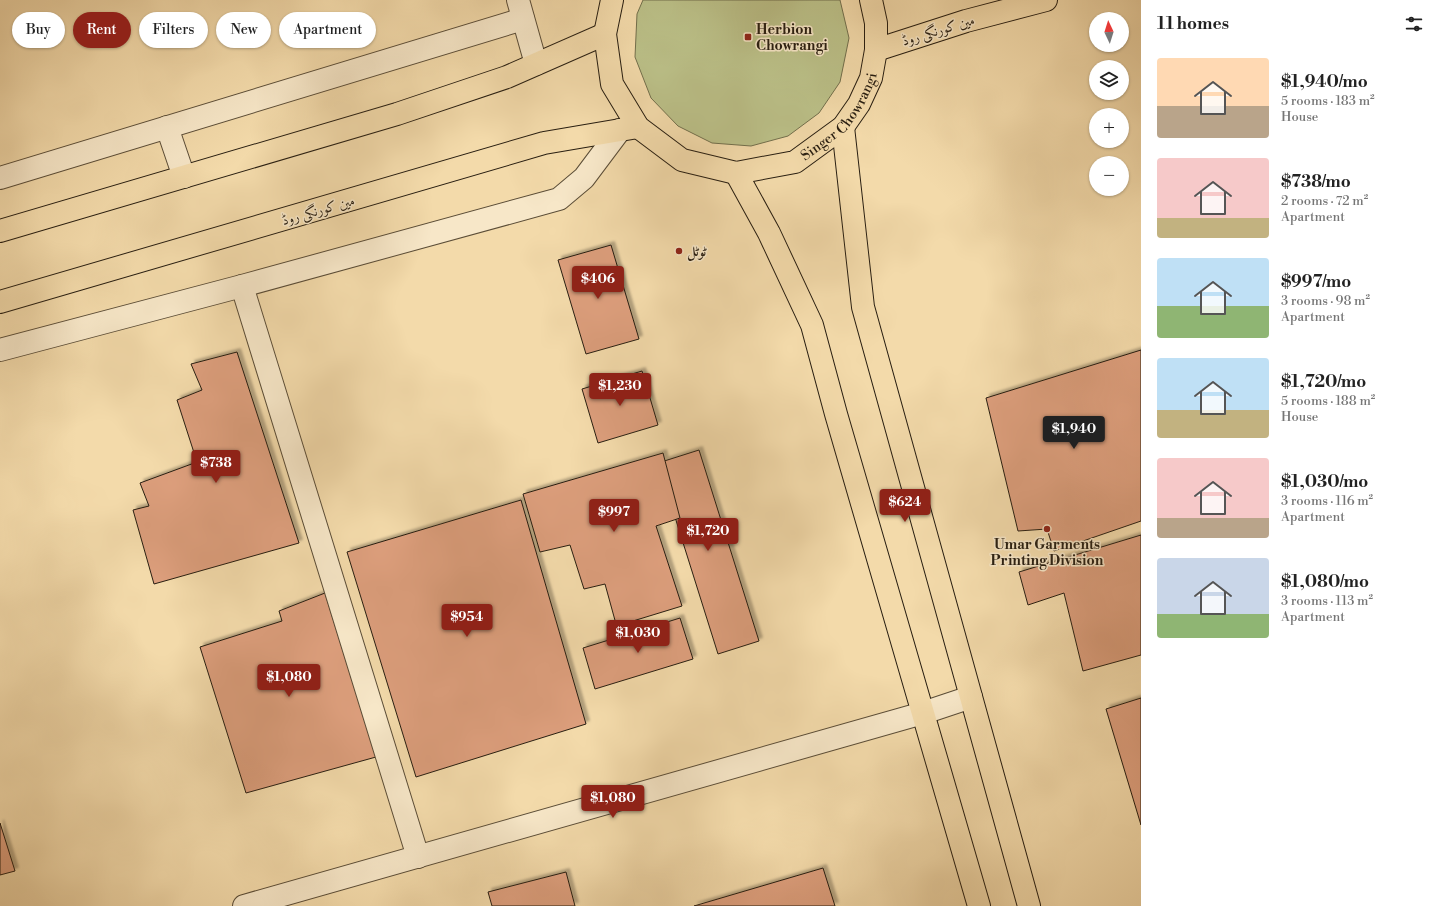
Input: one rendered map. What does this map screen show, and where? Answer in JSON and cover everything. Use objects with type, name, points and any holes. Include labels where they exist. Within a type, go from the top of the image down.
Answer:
[{"type":"main road","name":"Singer Chowrangi","points":[[612,0],[605,34],[612,84],[629,128],[682,160],[736,173],[795,162],[843,127],[859,104],[871,78],[876,50],[876,23],[871,0]]},
{"type":"main road","name":"مین کورنگی روڈ","points":[[876,50],[966,21],[1046,0]]},
{"type":"main road","points":[[0,231],[397,114],[507,77],[605,34]]},
{"type":"main road","points":[[843,127],[863,307],[1029,906]]},
{"type":"main road","name":"مین کورنگی روڈ","points":[[0,302],[544,143],[629,128]]},
{"type":"main road","points":[[736,173],[769,233],[812,325],[836,414],[979,906]]},
{"type":"street","points":[[0,178],[167,127],[520,9],[536,64]]},
{"type":"street","points":[[167,127],[184,177]]},
{"type":"street","points":[[0,350],[242,286],[560,199],[584,178],[629,128]]},
{"type":"street","points":[[242,286],[418,857]]},
{"type":"street","points":[[256,904],[923,713],[971,697]]},
{"type":"green space","points":[[643,0],[840,0],[849,38],[840,82],[819,113],[788,136],[751,146],[712,143],[678,126],[651,98],[635,57],[637,14]]},
{"type":"building","points":[[611,245],[639,339],[586,354],[558,260]]},
{"type":"building","points":[[1141,350],[1141,521],[1054,551],[1047,529],[1018,531],[986,398]]},
{"type":"building","points":[[237,352],[299,543],[154,584],[133,510],[149,506],[140,483],[197,462],[177,400],[202,390],[191,364]]},
{"type":"building","points":[[642,371],[658,425],[598,443],[582,389]]},
{"type":"building","points":[[699,450],[759,641],[718,654],[658,463]]},
{"type":"building","points":[[663,453],[680,518],[656,526],[682,606],[633,621],[616,624],[605,584],[584,589],[570,545],[540,552],[523,494]]},
{"type":"building","points":[[521,500],[586,724],[416,777],[347,552]]},
{"type":"building","points":[[1141,535],[1141,655],[1083,671],[1064,593],[1028,605],[1019,572]]},
{"type":"building","points":[[325,593],[376,757],[246,793],[200,647],[282,621],[279,611]]},
{"type":"building","points":[[680,618],[693,659],[595,689],[583,648]]},
{"type":"building","points":[[1141,698],[1141,825],[1106,709]]},
{"type":"building","points":[[0,823],[15,871],[0,875]]},
{"type":"building","points":[[823,868],[835,906],[694,906]]},
{"type":"building","points":[[566,872],[575,906],[492,906],[488,892]]},
{"type":"place","name":"Herbion Chowrangi","points":[[748,37]]},
{"type":"place","name":"ٹوٹل","points":[[679,251]]},
{"type":"place","name":"Umar Garments Printing Division","points":[[1047,529]]}]
